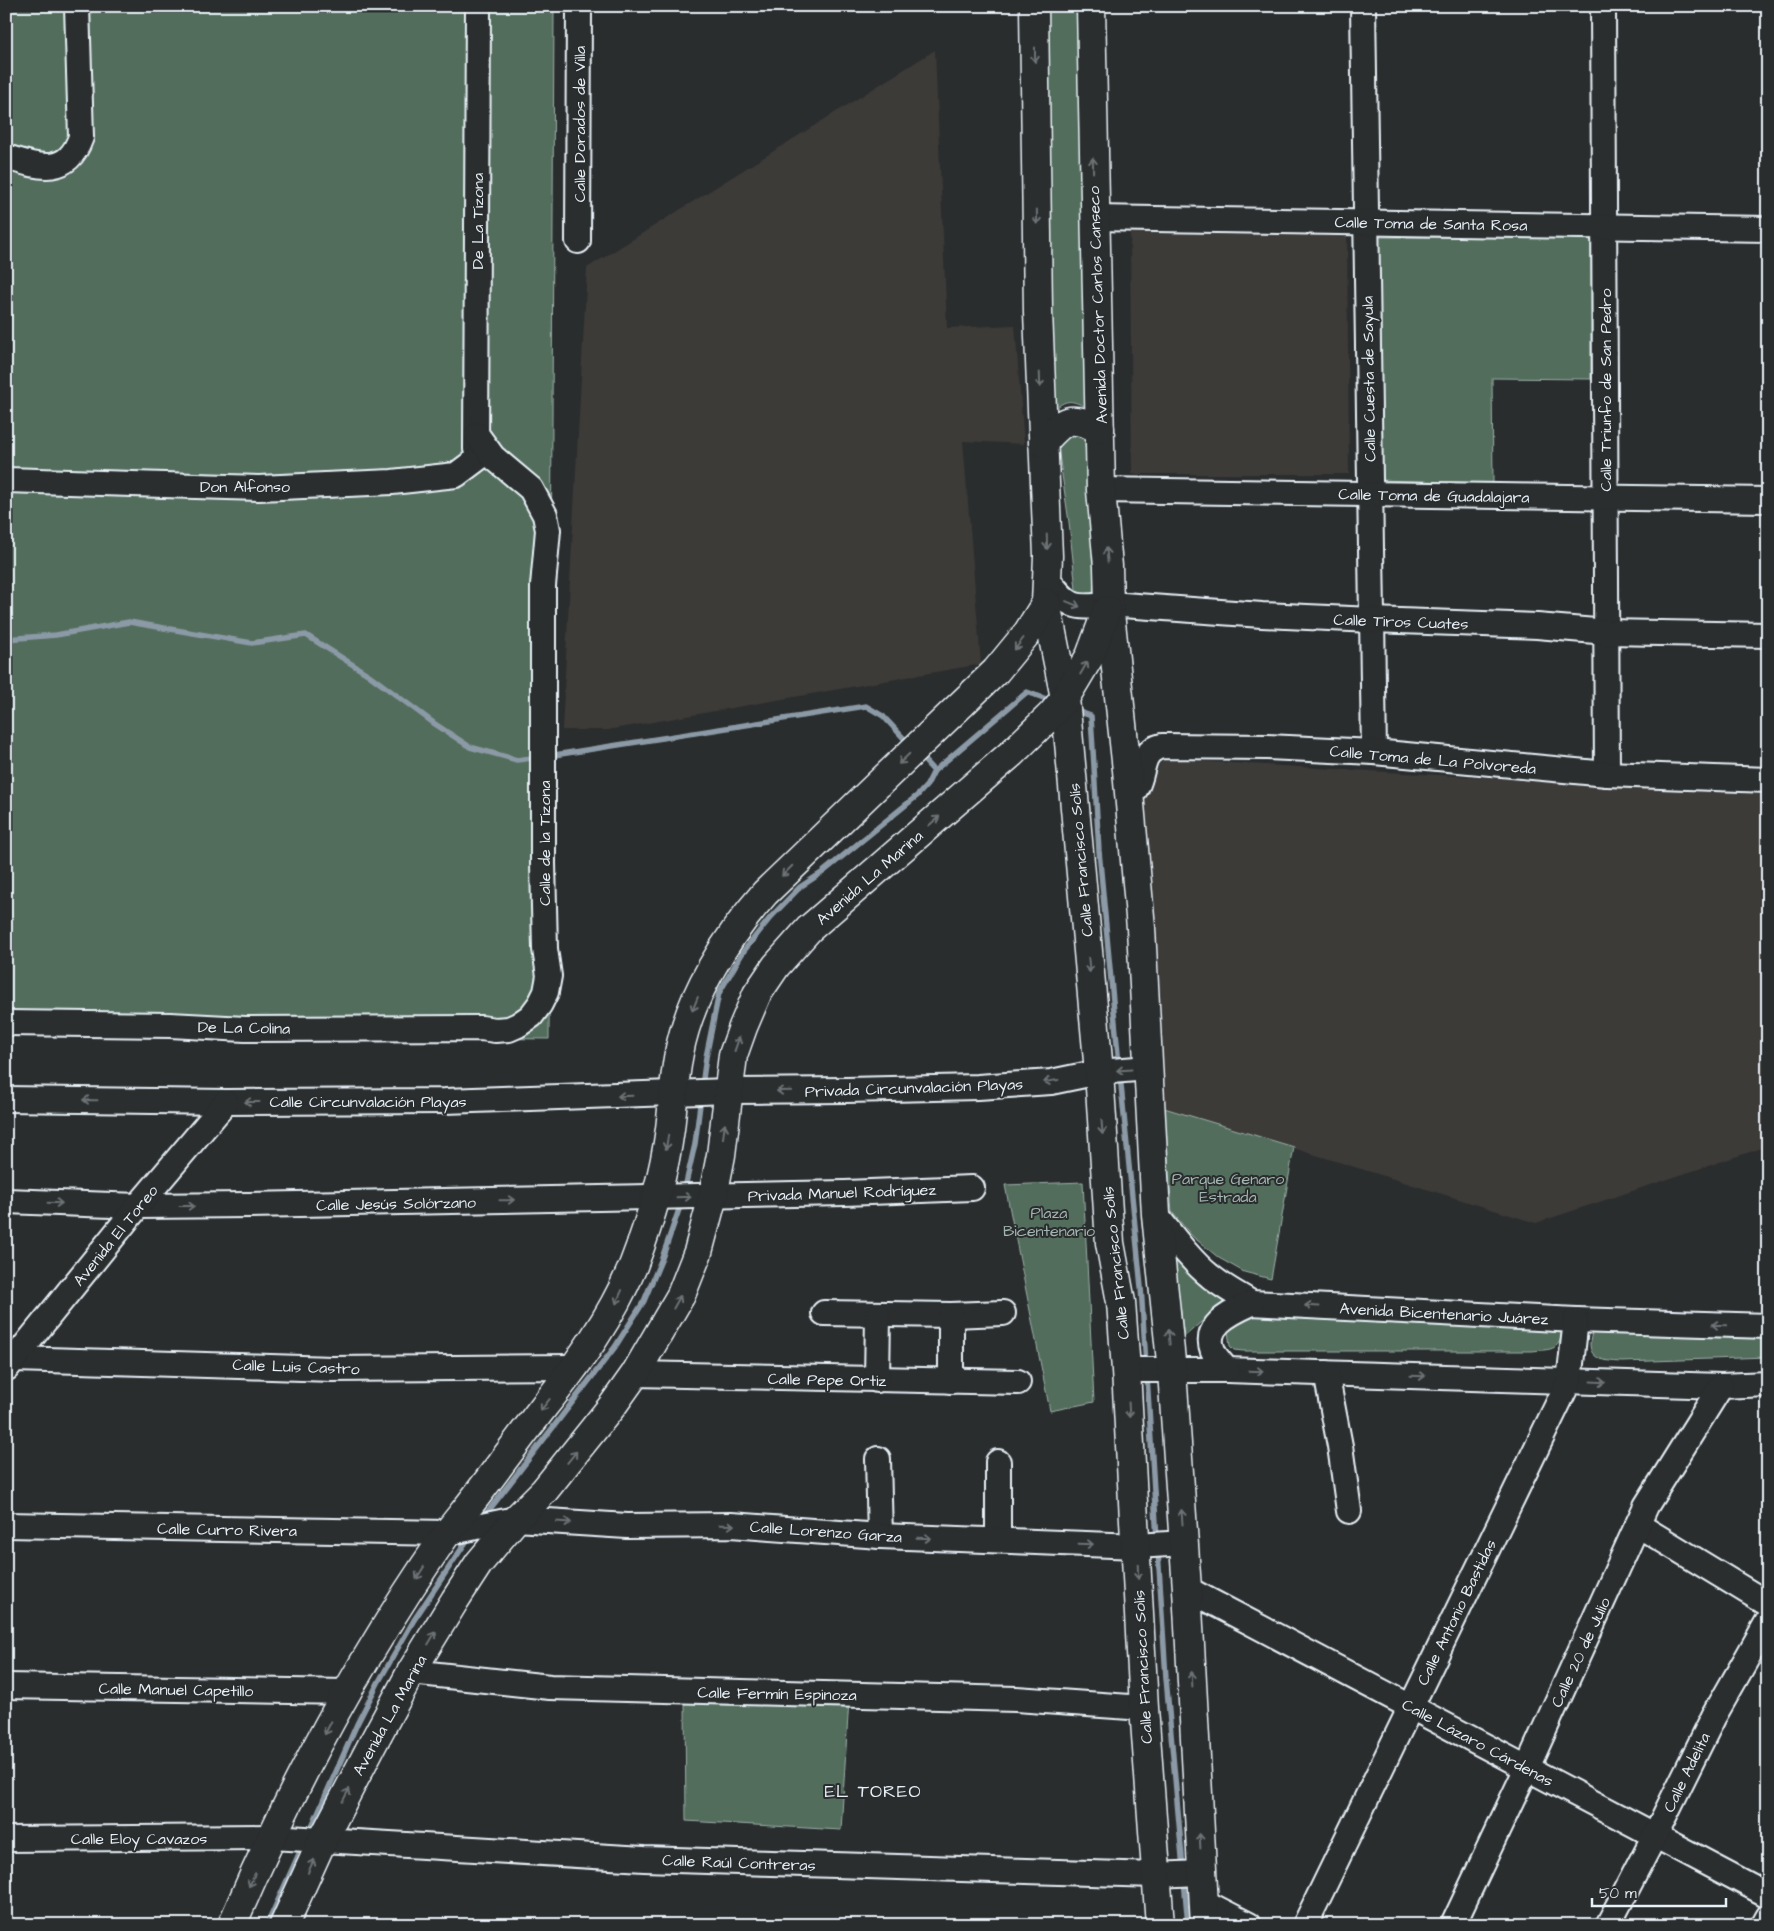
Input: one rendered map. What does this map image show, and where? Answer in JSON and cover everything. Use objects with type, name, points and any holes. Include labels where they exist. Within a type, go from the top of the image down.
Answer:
[{"type":"main road","points":[[232,1925],[272,1837],[346,1692],[386,1626],[447,1533],[576,1367],[616,1304],[633,1264],[662,1172],[679,1051],[688,1022],[707,976],[743,918],[796,862],[980,688],[1012,653],[1047,591],[1048,556],[1038,312],[1034,6]]},
{"type":"main road","name":"Avenida Doctor Carlos Canseco","points":[[1090,6],[1101,490],[1108,566],[1109,604]]},
{"type":"main road","points":[[1043,443],[1056,428],[1067,421],[1078,420],[1100,429]]},
{"type":"main road","name":"Calle Francisco Solís","points":[[1047,591],[1066,706],[1099,1072],[1110,1243],[1121,1302],[1137,1546],[1144,1708],[1160,1925]]},
{"type":"main road","points":[[1109,604],[1141,928],[1150,1068],[1156,1215],[1172,1371],[1188,1589],[1204,1913]]},
{"type":"main road","name":"Avenida La Marina","points":[[284,1925],[323,1839],[411,1672],[479,1563],[516,1519],[544,1491],[614,1405],[635,1374],[681,1295],[698,1252],[713,1196],[721,1155],[733,1055],[742,1027],[757,994],[776,966],[809,929],[1012,753],[1052,714],[1066,706],[1090,656],[1109,604]]},
{"type":"street","points":[[6,157],[38,166],[57,166],[67,160],[76,150],[81,137],[77,6]]},
{"type":"street","name":"De La Tizona","points":[[478,6],[481,448]]},
{"type":"street","name":"Calle Dorados de Villa","points":[[578,242],[579,6]]},
{"type":"street","name":"Calle Cuesta de Sayula","points":[[1363,6],[1374,752]]},
{"type":"street","name":"Calle Triunfo de San Pedro","points":[[1603,6],[1607,774]]},
{"type":"street","name":"Calle Toma de Santa Rosa","points":[[1094,218],[1768,229]]},
{"type":"street","name":"Don Alfonso","points":[[6,480],[259,488],[373,483],[456,475],[481,448]]},
{"type":"street","name":"Calle de la Tizona","points":[[481,448],[498,478],[516,493],[526,505],[534,518],[545,550],[543,586],[545,949],[530,999],[521,1009],[508,1017],[481,1028]]},
{"type":"street","name":"Calle Toma de Guadalajara","points":[[1101,490],[1768,500]]},
{"type":"street","name":"Calle Tiros Cuates","points":[[1047,591],[1074,606],[1086,608],[1109,604],[1262,615],[1537,626],[1607,632],[1768,636]]},
{"type":"street","name":"Calle Toma de La Polvoreda","points":[[1128,783],[1137,788],[1146,756],[1153,748],[1162,746],[1267,747],[1374,752],[1607,774],[1768,780]]},
{"type":"street","name":"De La Colina","points":[[6,1022],[170,1025],[245,1029],[481,1028]]},
{"type":"street","name":"Privada Circunvalación Playas","points":[[729,1092],[978,1086],[1050,1082],[1099,1072],[1150,1068]]},
{"type":"street","name":"Calle Circunvalación Playas","points":[[6,1099],[226,1102],[445,1101],[729,1092]]},
{"type":"street","name":"Avenida El Toreo","points":[[11,1364],[138,1206],[226,1102]]},
{"type":"street","name":"Privada Manuel Rodríguez","points":[[713,1196],[972,1188]]},
{"type":"street","points":[[654,1198],[713,1196]]},
{"type":"street","name":"Calle Jesús Solórzano","points":[[6,1201],[138,1206],[654,1198]]},
{"type":"street","name":"Avenida Bicentenario Juárez","points":[[1156,1215],[1179,1244],[1209,1275],[1230,1291],[1252,1302],[1576,1320],[1768,1326]]},
{"type":"street","points":[[1227,1370],[1215,1354],[1212,1332],[1217,1324],[1226,1316],[1252,1302]]},
{"type":"street","points":[[824,1313],[951,1315],[1003,1313]]},
{"type":"street","points":[[877,1380],[878,1314]]},
{"type":"street","points":[[951,1315],[951,1381]]},
{"type":"street","name":"Calle Antonio Bastidas","points":[[1305,1925],[1569,1381],[1576,1320]]},
{"type":"street","name":"Calle Luis Castro","points":[[11,1364],[332,1369],[576,1367]]},
{"type":"street","points":[[1126,1370],[1227,1370],[1721,1386],[1768,1384]]},
{"type":"street","points":[[1326,1373],[1340,1446],[1349,1511]]},
{"type":"street","name":"Calle Pepe Ortiz","points":[[635,1374],[1018,1382]]},
{"type":"street","name":"Calle 20 de Julio","points":[[1453,1925],[1527,1768],[1646,1506],[1721,1386]]},
{"type":"street","points":[[878,1459],[880,1536]]},
{"type":"street","points":[[998,1462],[998,1540]]},
{"type":"street","points":[[447,1533],[516,1519]]},
{"type":"street","name":"Calle Lorenzo Garza","points":[[516,1519],[627,1526],[730,1525],[880,1536],[1137,1546],[1184,1543]]},
{"type":"street","name":"Calle Curro Rivera","points":[[6,1525],[447,1533]]},
{"type":"street","points":[[1638,1525],[1768,1604]]},
{"type":"street","name":"Calle Lázaro Cárdenas","points":[[1188,1589],[1768,1895]]},
{"type":"street","name":"Calle Adelita","points":[[1608,1925],[1714,1716],[1768,1621]]},
{"type":"street","name":"Calle Fermín Espinoza","points":[[411,1672],[550,1687],[1016,1699],[1144,1708]]},
{"type":"street","name":"Calle Manuel Capetillo","points":[[6,1686],[346,1692]]},
{"type":"street","name":"Calle Eloy Cavazos","points":[[6,1838],[272,1837],[323,1839]]},
{"type":"street","name":"Calle Raúl Contreras","points":[[323,1839],[644,1859],[1155,1875],[1201,1873]]},
{"type":"street","points":[[1204,1913],[1249,1925]]},
{"type":"street","points":[[1763,1925],[1768,1916]]},
{"type":"shaded area","points":[[935,50],[947,328],[1015,325],[1024,444],[963,441],[981,664],[608,730],[562,730],[587,268]]},
{"type":"shaded area","points":[[1130,227],[1347,227],[1349,474],[1132,474]]},
{"type":"shaded area","points":[[1162,759],[1768,794],[1768,1146],[1536,1223],[1164,1108],[1143,797]]},
{"type":"green space","points":[[6,6],[554,6],[549,1039],[6,1034]]},
{"type":"green space","points":[[1045,6],[1085,6],[1088,408],[1078,403],[1066,402],[1053,411]]},
{"type":"green space","points":[[1376,237],[1591,238],[1591,379],[1492,378],[1493,483],[1378,480]]},
{"type":"green space","points":[[1066,429],[1086,435],[1085,445],[1096,538],[1091,599],[1077,599],[1069,522],[1057,441]]},
{"type":"green space","name":"Parque Genaro Estrada","points":[[1164,1108],[1294,1147],[1271,1279],[1244,1272],[1219,1258],[1192,1236],[1172,1212]]},
{"type":"green space","name":"Plaza Bicentenario","points":[[1083,1182],[1094,1402],[1050,1411],[1005,1185]]},
{"type":"green space","points":[[1174,1257],[1201,1284],[1224,1302],[1184,1337]]},
{"type":"green space","points":[[1242,1313],[1557,1323],[1563,1332],[1556,1346],[1532,1351],[1243,1351],[1234,1350],[1230,1346],[1228,1331]]},
{"type":"green space","points":[[1600,1326],[1768,1327],[1768,1357],[1608,1361],[1596,1357],[1590,1348],[1592,1333]]},
{"type":"green space","points":[[849,1699],[841,1830],[686,1821],[685,1702]]},
{"type":"waterway","points":[[6,639],[56,635],[129,622],[252,643],[306,635],[369,675],[435,724],[470,747],[517,760],[539,757]]},
{"type":"waterway","points":[[934,771],[1027,692],[1052,701]]},
{"type":"waterway","points":[[548,756],[866,706],[883,716],[910,745]]},
{"type":"waterway","points":[[1074,710],[1091,716],[1099,851],[1119,1065]]},
{"type":"waterway","points":[[702,1086],[719,993],[743,952],[770,918],[800,887],[823,872],[918,795],[927,785],[934,771],[919,755]]},
{"type":"waterway","points":[[1120,1075],[1141,1287],[1146,1364]]},
{"type":"waterway","points":[[684,1192],[695,1144],[701,1097]]},
{"type":"waterway","points":[[483,1518],[615,1347],[644,1301],[662,1258],[682,1201]]},
{"type":"waterway","points":[[1147,1376],[1157,1539]]},
{"type":"waterway","points":[[308,1835],[357,1724],[378,1683],[414,1620],[470,1536]]},
{"type":"waterway","points":[[1158,1551],[1166,1678],[1183,1868]]},
{"type":"waterway","points":[[267,1925],[303,1845]]},
{"type":"waterway","points":[[1184,1880],[1188,1925]]},
{"type":"district","name":"EL TOREO","points":[[873,1791]]}]
